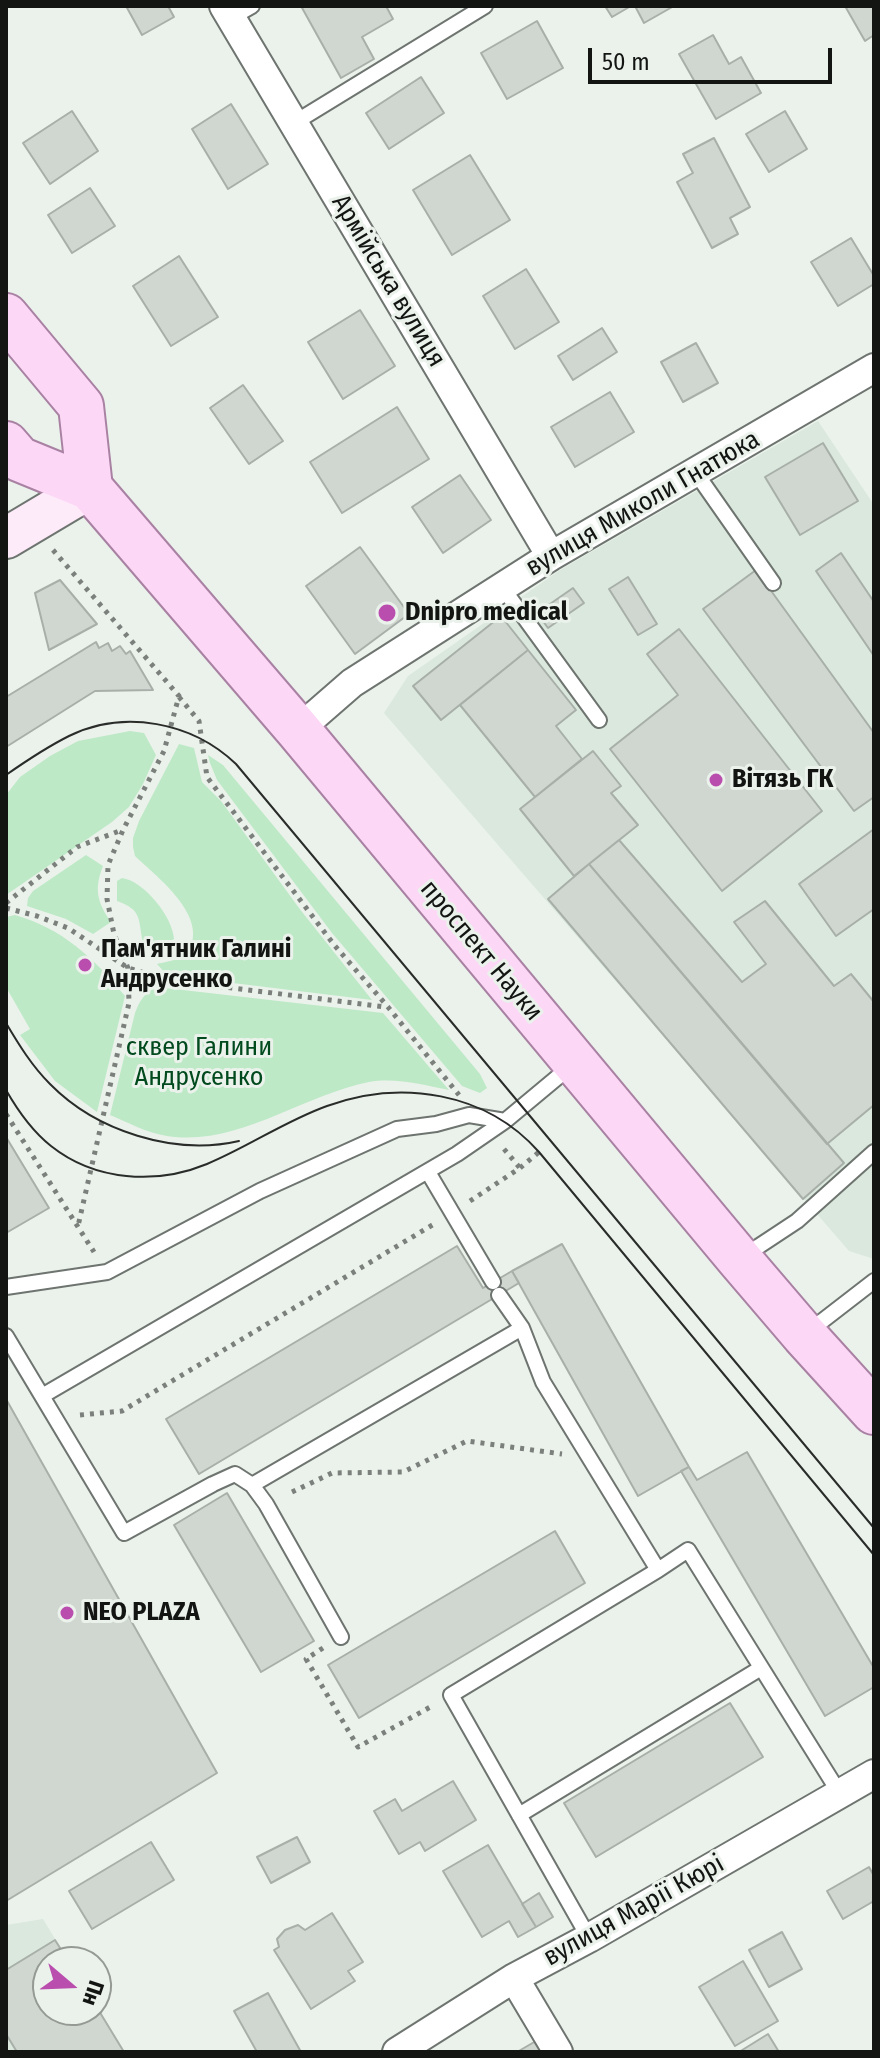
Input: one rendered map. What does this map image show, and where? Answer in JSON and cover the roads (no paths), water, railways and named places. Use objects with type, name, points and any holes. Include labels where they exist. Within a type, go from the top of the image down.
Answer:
[{"type":"main road","points":[[6,316],[81,406],[90,488],[18,531]]},
{"type":"main road","name":"проспект Науки","points":[[6,444],[19,459],[90,488],[298,730],[739,1259],[874,1412]]},
{"type":"street","name":"Армійська вулиця","points":[[236,10],[294,123],[551,556]]},
{"type":"street","name":"вулиця Миколи Гнатюка","points":[[298,730],[352,683],[551,556],[874,368]]},
{"type":"street","name":"вулиця Марії Кюрі","points":[[397,2052],[514,1978],[874,1774]]},
{"type":"street","points":[[514,1978],[558,2052]]},
{"type":"lane","points":[[294,123],[485,6]]},
{"type":"lane","points":[[696,473],[773,583]]},
{"type":"lane","points":[[502,587],[599,720]]},
{"type":"lane","points":[[42,1396],[428,1172],[490,1133],[574,1063]]},
{"type":"lane","points":[[6,1287],[107,1272],[260,1191],[397,1129],[436,1124],[469,1115],[505,1121]]},
{"type":"lane","points":[[739,1259],[797,1221],[874,1152]]},
{"type":"lane","points":[[428,1172],[522,1328],[543,1382],[658,1570]]},
{"type":"lane","points":[[804,1335],[874,1281]]},
{"type":"lane","points":[[252,1485],[522,1328]]},
{"type":"lane","points":[[6,1336],[124,1533],[235,1474],[252,1485],[266,1504],[341,1637]]},
{"type":"lane","points":[[589,1938],[451,1695],[688,1550],[840,1794]]},
{"type":"lane","points":[[519,1815],[761,1668]]},
{"type":"tram line","points":[[6,775],[69,736],[112,723],[157,724],[178,730],[199,738],[236,764],[874,1528]]},
{"type":"tram line","points":[[6,1023],[50,1084],[69,1101],[113,1127],[137,1136],[189,1145],[239,1141]]},
{"type":"tram line","points":[[6,1090],[26,1120],[51,1146],[87,1167],[126,1176],[147,1177],[187,1171],[311,1112],[355,1098],[384,1093],[441,1096],[494,1116],[518,1132],[539,1152],[874,1555]]},
{"type":"place","name":"Dnipro medical","points":[[387,613]]},
{"type":"place","name":"Вітязь ГК","points":[[716,780]]},
{"type":"place","name":"Пам'ятник Галині Андрусенко","points":[[85,965]]},
{"type":"place","name":"NEO PLAZA","points":[[67,1613]]},
{"type":"park label","name":"сквер Галини Андрусенко","points":[[199,1063]]}]
